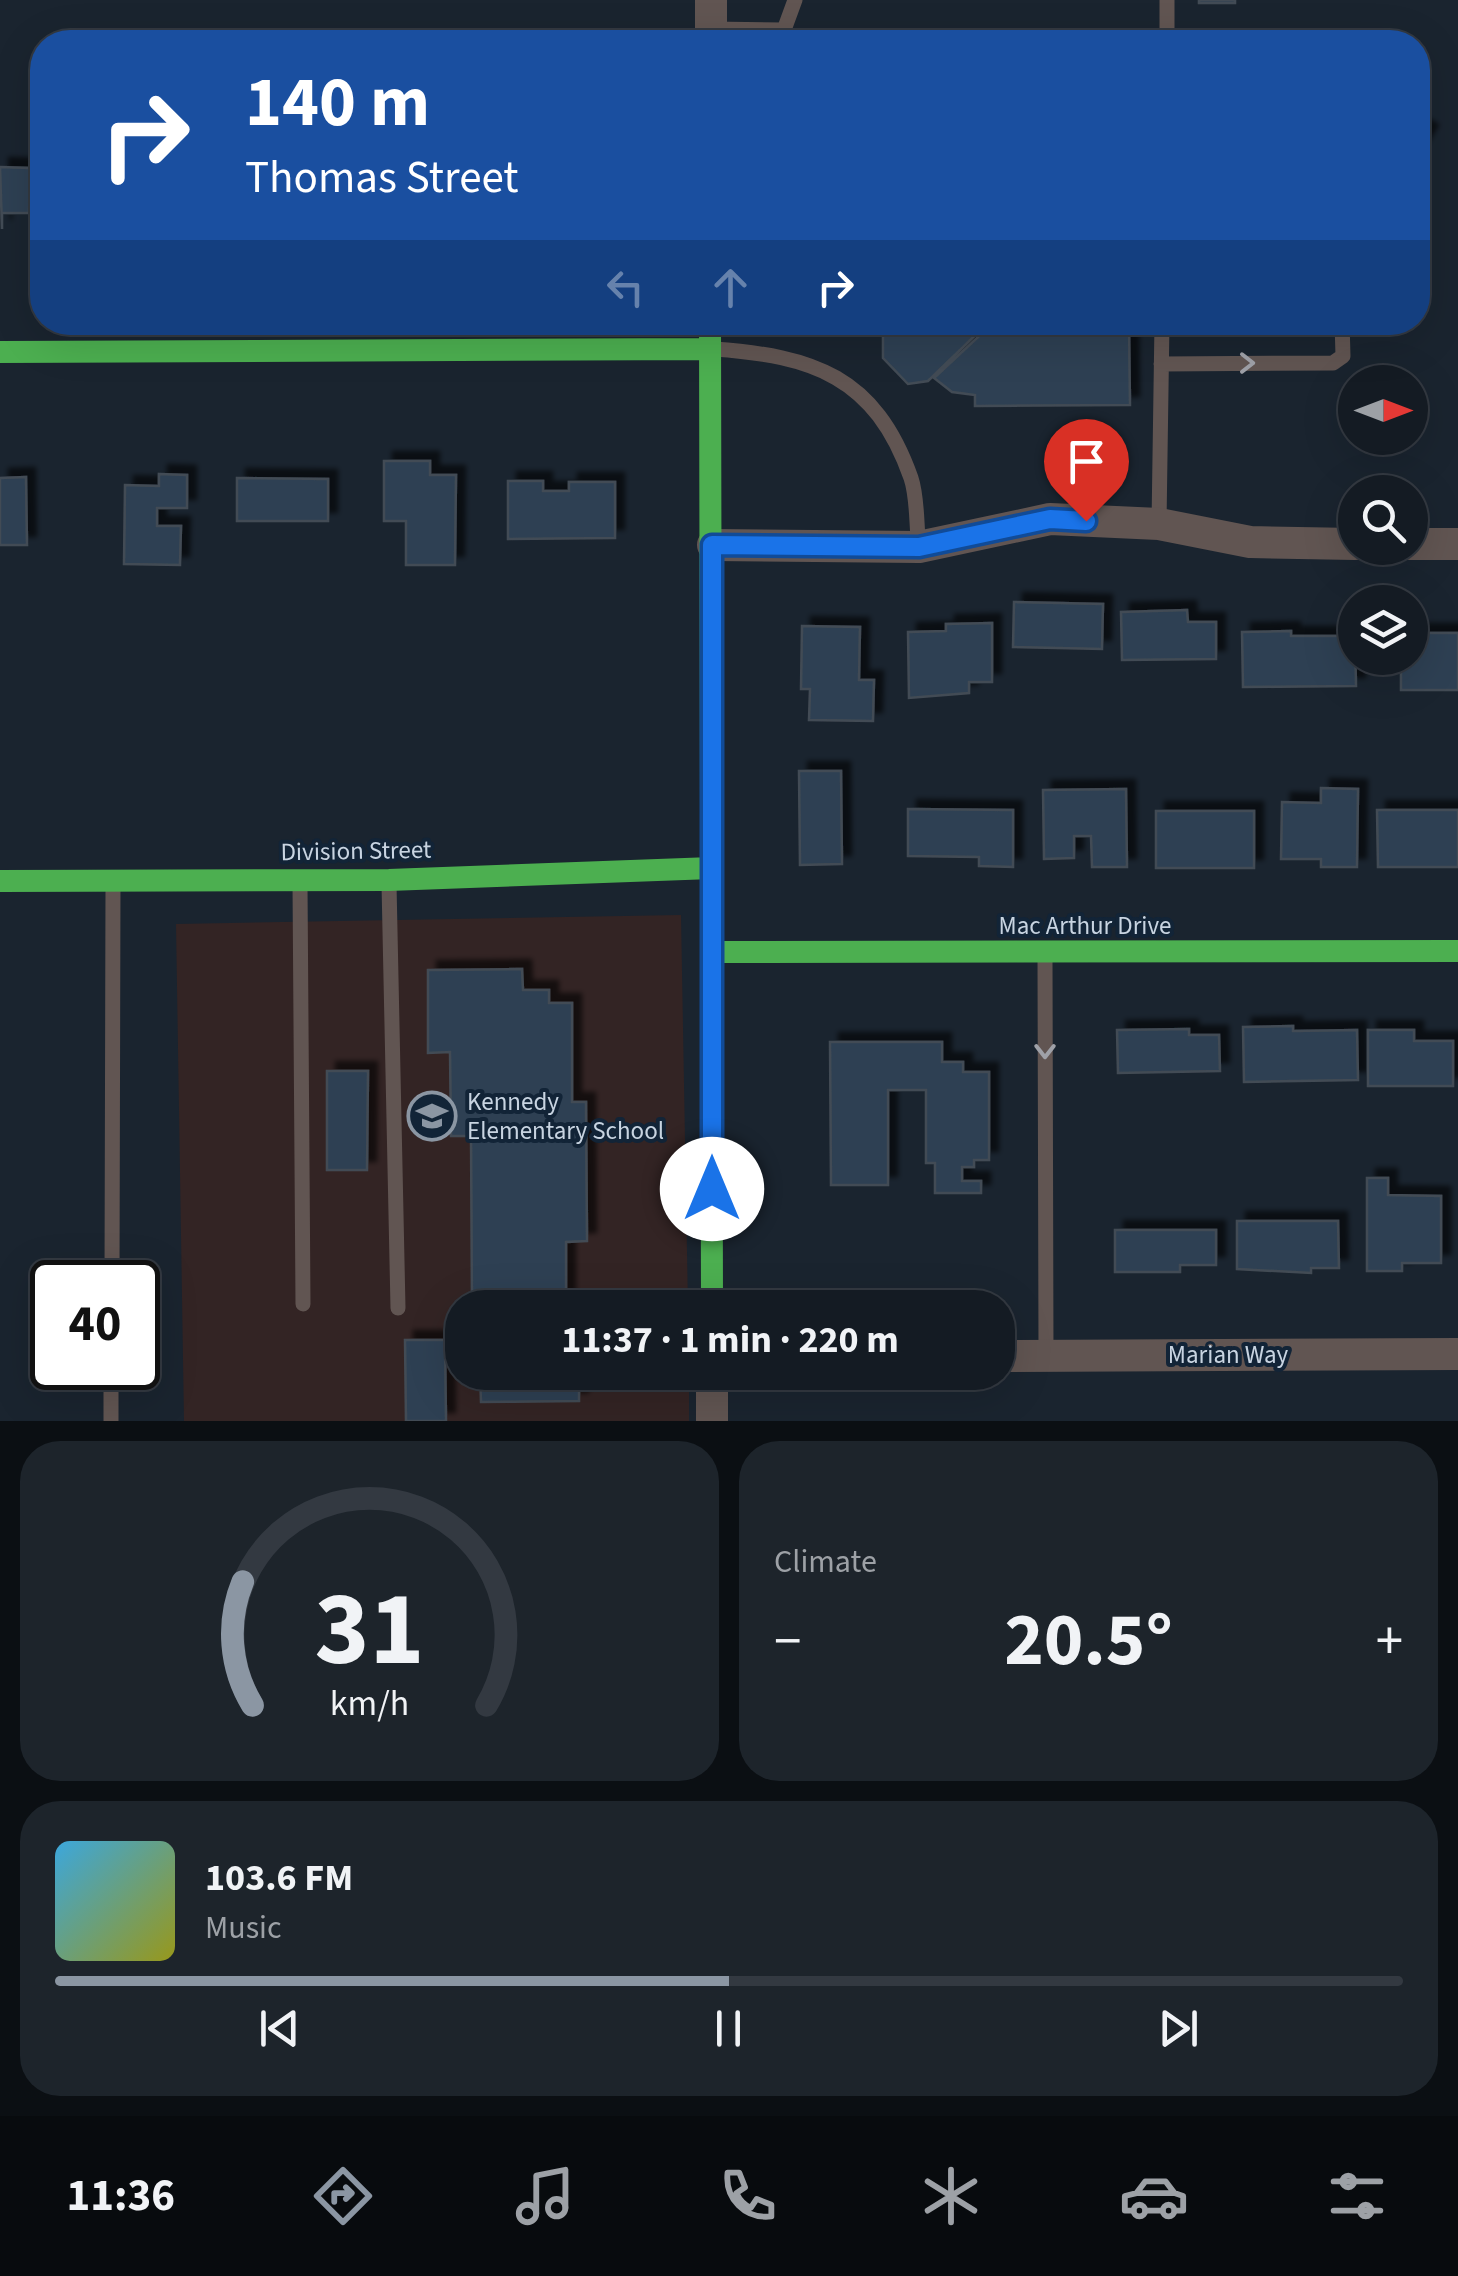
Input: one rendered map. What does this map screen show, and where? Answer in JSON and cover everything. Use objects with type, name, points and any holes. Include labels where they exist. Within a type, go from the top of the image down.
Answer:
[{"type":"street","points":[[710,335],[712,1290]]},
{"type":"street","points":[[0,352],[710,349]]},
{"type":"street","points":[[712,545],[919,547],[1050,519],[1159,524],[1250,542],[1338,544]]},
{"type":"street","points":[[1428,544],[1458,544]]},
{"type":"street","name":"Division Street","points":[[0,881],[389,880],[712,868]]},
{"type":"street","name":"Mac Arthur Drive","points":[[712,952],[1458,950]]},
{"type":"street","name":"Marian Way","points":[[1015,1356],[1458,1354]]},
{"type":"street","points":[[712,1390],[712,1421]]},
{"type":"lane","points":[[788,30],[795,0]]},
{"type":"lane","points":[[1167,0],[1167,30]]},
{"type":"lane","points":[[711,24],[749,30]]},
{"type":"lane","points":[[1159,524],[1162,335]]},
{"type":"lane","points":[[1162,364],[1333,362],[1342,356],[1342,335]]},
{"type":"lane","points":[[710,349],[789,357],[818,365],[857,388],[882,420],[912,480],[919,547]]},
{"type":"lane","points":[[112,1260],[113,880]]},
{"type":"lane","points":[[300,880],[303,1304]]},
{"type":"lane","points":[[389,880],[398,1308]]},
{"type":"lane","points":[[1046,954],[1046,1356]]},
{"type":"lane","points":[[111,1390],[111,1421]]},
{"type":"shaded area","name":"Kennedy Elementary School","points":[[681,915],[688,1290],[445,1290],[445,1390],[689,1390],[689,1421],[184,1421],[176,924]]},
{"type":"building","points":[[1235,0],[1235,3],[1199,3]]},
{"type":"building","points":[[0,167],[30,168],[29,213],[2,213],[2,229]]},
{"type":"building","points":[[883,335],[976,335],[928,381],[908,384],[883,358]]},
{"type":"building","points":[[980,335],[1129,335],[1130,405],[975,406],[975,395],[952,392],[934,378]]},
{"type":"building","points":[[384,461],[430,461],[430,475],[456,475],[455,565],[406,565],[406,521],[384,521]]},
{"type":"building","points":[[159,474],[187,475],[187,508],[157,508],[157,526],[181,526],[180,565],[124,564],[125,485],[159,486]]},
{"type":"building","points":[[26,477],[27,545],[0,545],[0,478]]},
{"type":"building","points":[[237,478],[328,479],[328,521],[237,521]]},
{"type":"building","points":[[508,481],[543,481],[543,491],[569,491],[569,482],[615,482],[615,538],[508,539]]},
{"type":"building","points":[[1014,602],[1103,604],[1102,649],[1013,647]]},
{"type":"building","points":[[1187,610],[1188,622],[1216,622],[1216,659],[1122,660],[1121,612]]},
{"type":"building","points":[[992,623],[992,682],[969,682],[969,693],[909,698],[908,632],[946,631],[946,624]]},
{"type":"building","points":[[802,626],[860,627],[859,680],[874,680],[873,721],[809,720],[810,689],[801,689]]},
{"type":"building","points":[[1291,631],[1291,636],[1338,636],[1338,675],[1356,675],[1356,686],[1243,687],[1242,632]]},
{"type":"building","points":[[1428,633],[1458,633],[1458,690],[1401,690],[1401,675],[1428,675]]},
{"type":"building","points":[[799,771],[841,771],[842,864],[800,865]]},
{"type":"building","points":[[1321,788],[1358,789],[1357,867],[1321,867],[1321,859],[1281,859],[1282,802],[1321,803]]},
{"type":"building","points":[[1126,789],[1127,867],[1092,867],[1091,836],[1074,836],[1074,858],[1044,859],[1043,790]]},
{"type":"building","points":[[908,809],[1013,810],[1013,867],[979,866],[979,857],[908,856]]},
{"type":"building","points":[[1377,810],[1458,810],[1458,867],[1378,867]]},
{"type":"building","points":[[1156,811],[1254,811],[1254,868],[1156,868]]},
{"type":"building","points":[[522,969],[523,990],[549,990],[549,1003],[572,1003],[572,1102],[586,1102],[587,1241],[566,1242],[566,1290],[472,1290],[471,1136],[451,1136],[450,1052],[428,1053],[428,970]]},
{"type":"building","points":[[1293,1026],[1293,1031],[1357,1030],[1358,1080],[1244,1082],[1243,1027]]},
{"type":"building","points":[[1189,1029],[1189,1035],[1219,1035],[1220,1071],[1118,1073],[1117,1030]]},
{"type":"building","points":[[1368,1030],[1414,1030],[1414,1041],[1453,1041],[1453,1086],[1368,1086]]},
{"type":"building","points":[[830,1042],[942,1042],[942,1062],[963,1062],[963,1072],[989,1072],[989,1160],[974,1160],[974,1167],[962,1167],[962,1181],[981,1181],[981,1193],[935,1193],[935,1163],[926,1163],[926,1090],[888,1090],[888,1185],[831,1185]]},
{"type":"building","points":[[327,1071],[368,1071],[367,1170],[327,1170]]},
{"type":"building","points":[[1367,1178],[1388,1178],[1388,1195],[1441,1196],[1441,1263],[1402,1263],[1402,1271],[1367,1271]]},
{"type":"building","points":[[1237,1221],[1338,1221],[1339,1268],[1311,1268],[1311,1273],[1237,1269]]},
{"type":"building","points":[[1115,1230],[1216,1230],[1216,1265],[1180,1265],[1180,1272],[1115,1272]]},
{"type":"building","points":[[405,1340],[445,1340],[446,1421],[406,1421]]},
{"type":"building","points":[[481,1390],[579,1390],[579,1401],[481,1402]]},
{"type":"traffic: fast","points":[[710,335],[712,1290]]},
{"type":"traffic: fast","points":[[0,352],[710,349]]},
{"type":"traffic: fast","points":[[0,881],[389,880],[712,868]]},
{"type":"traffic: fast","points":[[713,952],[1458,951]]},
{"type":"place","name":"Kennedy Elementary School","points":[[432,1116]]},
{"type":"route","points":[[712,1189],[712,545],[919,547],[1050,519],[1086,521]]}]
